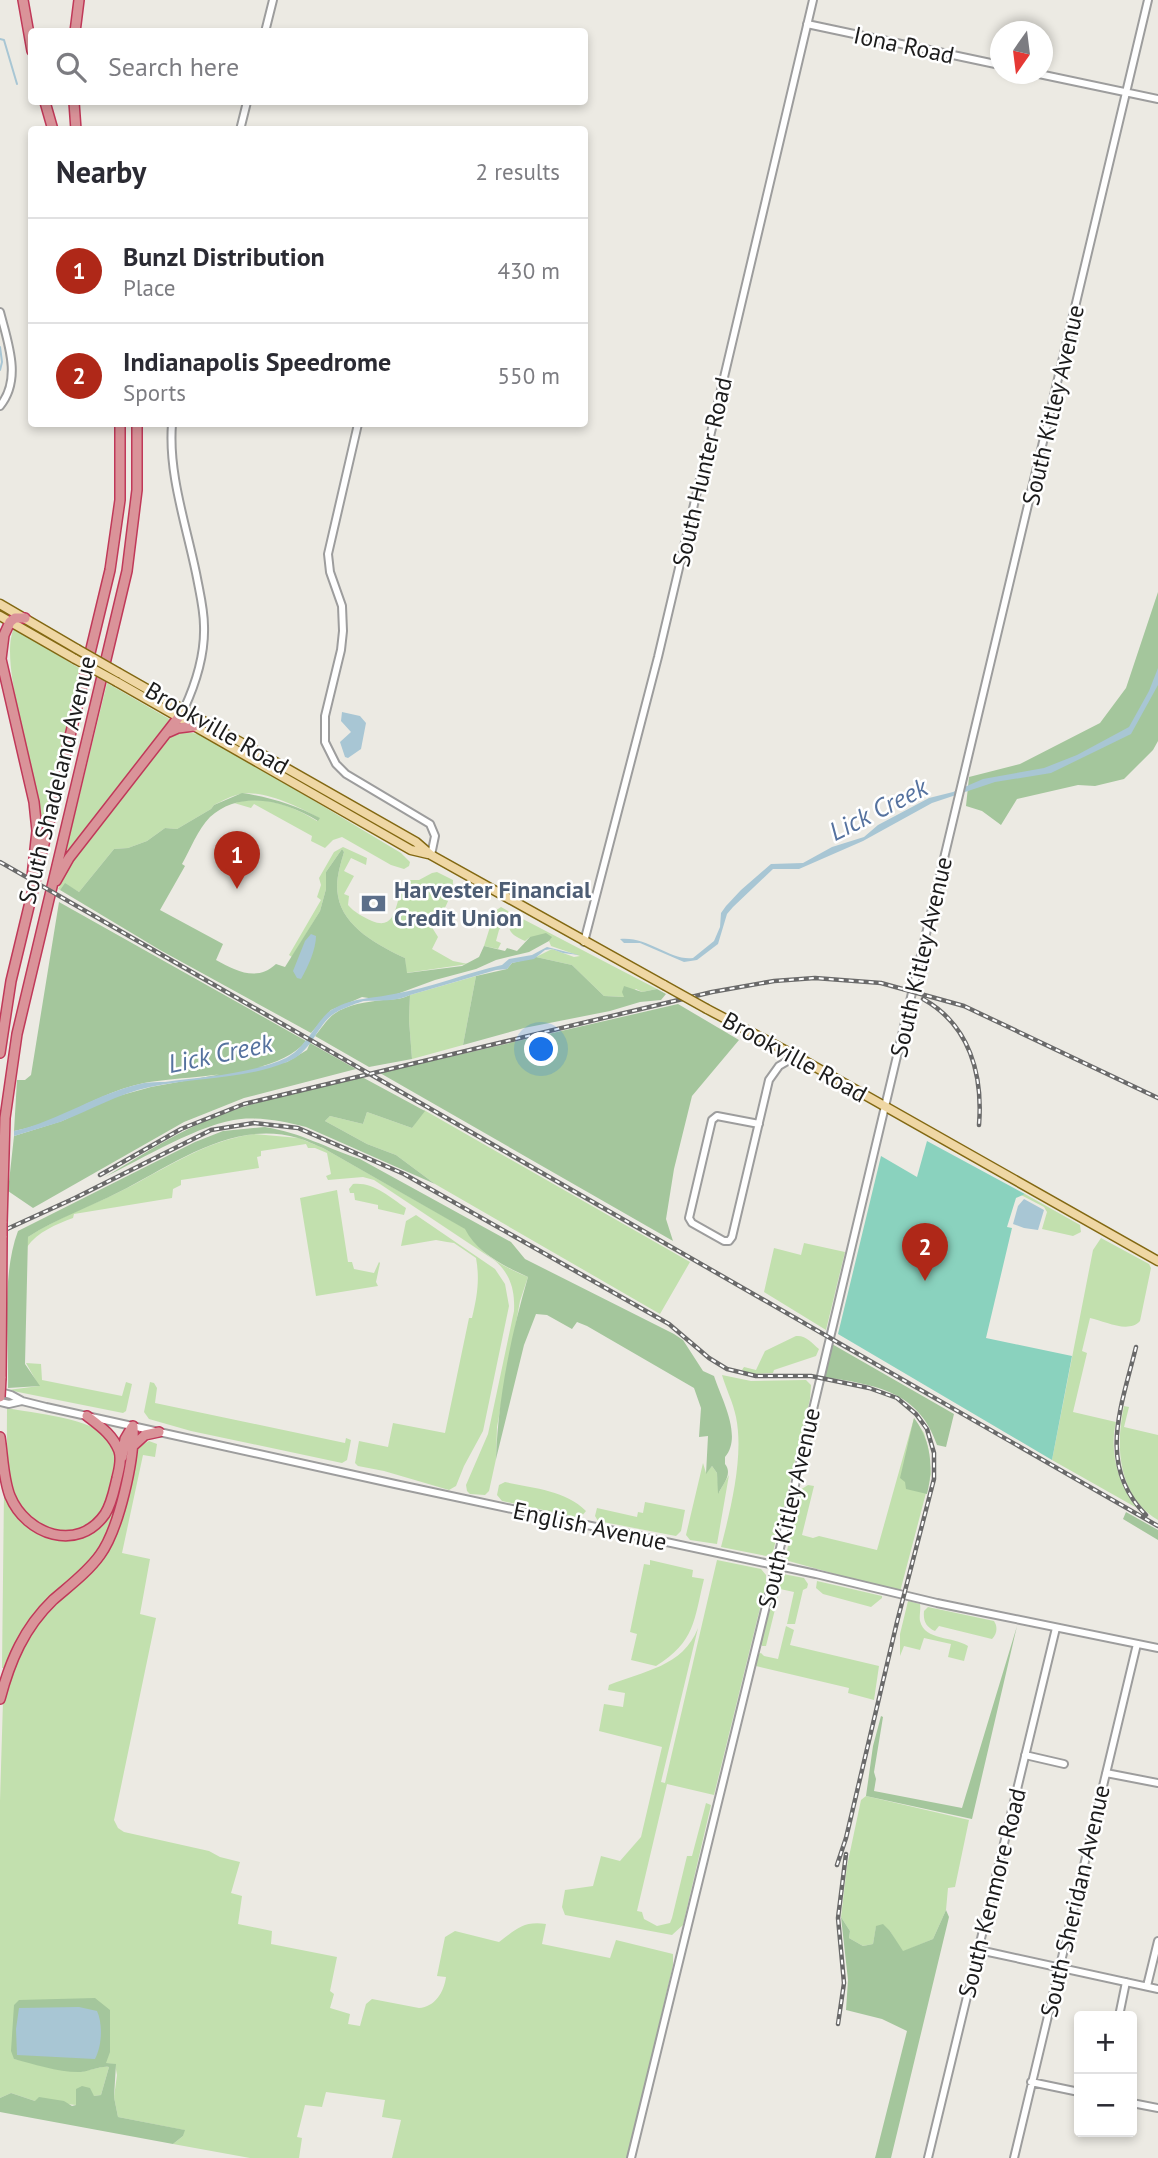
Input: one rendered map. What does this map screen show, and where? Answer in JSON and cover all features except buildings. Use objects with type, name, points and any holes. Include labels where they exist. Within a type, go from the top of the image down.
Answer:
[{"type":"highway","points":[[23,0],[28,28]]},
{"type":"highway","points":[[76,28],[79,0]]},
{"type":"highway","points":[[46,105],[52,126]]},
{"type":"highway","points":[[74,105],[76,126]]},
{"type":"highway","name":"South Shadeland Avenue","points":[[0,1053],[8,996],[112,563],[120,500],[120,427]]},
{"type":"highway","name":"South Shadeland Avenue","points":[[0,1397],[3,1154],[9,1084],[20,1015],[129,563],[138,490],[137,427]]},
{"type":"highway","points":[[24,618],[15,618],[10,622],[4,635],[1,653],[2,671],[32,786],[36,817],[35,853],[26,921]]},
{"type":"highway","points":[[0,677],[8,697]]},
{"type":"highway","points":[[43,919],[57,878],[69,858],[181,713]]},
{"type":"highway","points":[[165,735],[174,729],[194,726]]},
{"type":"highway","points":[[87,1416],[109,1434],[121,1459]]},
{"type":"highway","points":[[0,1699],[10,1664],[31,1625],[52,1601],[90,1567],[107,1543],[118,1518],[133,1447],[133,1426]]},
{"type":"highway","points":[[0,1437],[7,1486],[16,1507],[33,1526],[51,1534],[65,1535],[82,1532],[102,1517],[111,1500],[125,1439],[133,1426]]},
{"type":"highway","points":[[133,1447],[145,1435],[159,1432]]},
{"type":"main road","name":"Brookville Road","points":[[0,604],[119,673],[181,713],[194,726],[411,850],[430,855]]},
{"type":"main road","name":"Brookville Road","points":[[0,616],[117,682],[181,713],[416,842],[430,855],[584,942],[796,1056],[1158,1261]]},
{"type":"street","points":[[266,28],[273,0]]},
{"type":"street","name":"South Hunter Road","points":[[584,942],[661,644],[813,0]]},
{"type":"street","name":"South Kitley Avenue","points":[[631,2158],[776,1565],[1148,0]]},
{"type":"street","name":"Iona Road","points":[[807,24],[990,63]]},
{"type":"street","points":[[1053,77],[1158,99]]},
{"type":"street","points":[[241,126],[246,105]]},
{"type":"street","points":[[0,312],[11,358],[10,387],[0,406]]},
{"type":"street","points":[[172,427],[174,474],[204,617],[202,657],[181,713]]},
{"type":"street","points":[[357,427],[329,549],[330,569],[341,602],[344,626],[326,716],[325,742],[346,775],[430,824],[435,836],[430,855]]},
{"type":"street","points":[[759,1124],[717,1115],[712,1119],[690,1218],[692,1223],[724,1241],[729,1241],[732,1237],[771,1076],[779,1066],[796,1056]]},
{"type":"street","name":"English Avenue","points":[[0,1397],[9,1404],[22,1401],[776,1565],[908,1597],[1158,1648]]},
{"type":"street","name":"South Kenmore Road","points":[[928,2158],[1056,1628]]},
{"type":"street","name":"South Sheridan Avenue","points":[[1014,2158],[1137,1644]]},
{"type":"street","points":[[1026,1755],[1064,1764]]},
{"type":"street","points":[[1106,1773],[1158,1783]]},
{"type":"street","points":[[1147,1986],[1158,1941]]},
{"type":"street","points":[[979,1950],[1158,1989]]},
{"type":"street","points":[[1120,2011],[1126,1982]]},
{"type":"street","points":[[1031,2082],[1074,2091]]},
{"type":"street","points":[[1137,2104],[1158,2108]]},
{"type":"green space","points":[[1158,592],[1158,741],[1153,750],[1124,779],[1095,786],[1078,785],[1017,799],[1001,825],[982,811],[966,806],[969,777],[1020,764],[1100,723],[1126,688]]},
{"type":"green space","points":[[14,628],[82,670],[39,857],[35,785],[12,678],[10,659]]},
{"type":"green space","points":[[107,683],[171,720],[64,859]]},
{"type":"green space","points":[[180,731],[198,734],[231,751],[401,853],[410,862],[409,866],[404,869],[391,865],[342,837],[333,840],[325,848],[311,841],[312,836],[254,804],[251,808],[234,803],[267,801],[288,806],[317,821],[319,818],[281,800],[249,793],[214,805],[177,829],[165,828],[147,841],[128,848],[114,849],[79,892],[65,884],[58,889],[79,849],[168,738]]},
{"type":"green space","points":[[242,793],[282,802],[320,818],[318,821],[278,804],[249,801],[222,808],[210,817],[198,833],[182,864],[185,866],[160,910],[223,944],[216,960],[231,968],[254,974],[276,964],[285,967],[320,911],[326,889],[326,872],[342,849],[344,852],[337,885],[341,907],[364,934],[405,958],[407,973],[462,966],[479,957],[484,946],[517,951],[530,937],[546,933],[552,937],[529,952],[496,960],[397,994],[375,999],[362,997],[331,1010],[311,1033],[160,950],[60,890],[65,883],[79,892],[114,849],[128,848],[147,841],[165,828],[177,829],[214,805]]},
{"type":"green space","points":[[343,847],[367,858],[366,865],[351,858],[344,871],[354,876],[344,894],[349,896],[350,908],[372,921],[388,921],[396,910],[407,880],[419,880],[437,872],[453,880],[449,899],[433,929],[438,937],[432,949],[453,961],[468,964],[406,973],[405,958],[364,934],[341,907],[337,890],[344,852],[342,849],[326,872],[326,889],[320,911],[292,957],[289,955],[321,900],[317,897],[321,885],[319,878],[334,852]]},
{"type":"green space","points":[[59,902],[306,1041],[293,1053],[275,1062],[231,1073],[144,1083],[101,1097],[55,1119],[14,1131],[17,1080],[25,1080],[31,1075]]},
{"type":"green space","points":[[501,907],[508,911],[510,916],[499,930],[496,941],[501,943],[498,949],[484,946],[495,911]]},
{"type":"green space","points":[[514,917],[519,917],[657,989],[642,992],[636,989],[625,997],[604,996],[572,965],[536,957],[552,949],[574,957],[580,956],[551,946],[551,937],[530,937],[525,941],[516,937],[510,929]]},
{"type":"green space","points":[[536,957],[572,965],[604,996],[624,997],[624,986],[642,992],[657,989],[666,994],[661,1000],[640,1002],[610,1011],[524,1028],[463,1045],[476,976],[507,969],[512,963]]},
{"type":"green space","points":[[476,976],[463,1045],[412,1059],[410,995]]},
{"type":"green space","points":[[410,995],[412,1059],[369,1067],[315,1036],[331,1016],[345,1008]]},
{"type":"green space","points":[[678,1004],[739,1040],[692,1096],[674,1169],[666,1219],[673,1241],[380,1073]]},
{"type":"green space","points":[[310,1043],[356,1069],[244,1098],[184,1122],[33,1208],[8,1191],[14,1136],[62,1121],[111,1098],[151,1087],[287,1062],[307,1050]]},
{"type":"green space","points":[[362,1077],[425,1111],[412,1128],[367,1112],[363,1124],[330,1116],[325,1121],[367,1144],[396,1155],[435,1184],[306,1127],[257,1119],[241,1119],[209,1127],[105,1177],[178,1134],[222,1114]]},
{"type":"green space","points":[[424,1110],[690,1262],[660,1314],[435,1184],[396,1155],[367,1144],[325,1121],[330,1116],[363,1124],[367,1112],[412,1128]]},
{"type":"green space","points":[[265,1127],[302,1137],[360,1159],[511,1242],[525,1259],[683,1340],[703,1371],[714,1376],[729,1417],[732,1439],[725,1457],[728,1475],[718,1494],[717,1473],[712,1466],[706,1474],[708,1436],[699,1437],[701,1408],[694,1388],[587,1326],[577,1322],[572,1329],[547,1315],[536,1314],[524,1345],[496,1459],[506,1367],[528,1277],[484,1252],[465,1229],[323,1148],[301,1139],[274,1134],[250,1134],[205,1147],[28,1237],[25,1364],[40,1386],[8,1388],[9,1268],[18,1231],[195,1142],[223,1131]]},
{"type":"green space","points":[[254,1134],[299,1138],[323,1148],[466,1229],[484,1252],[528,1277],[520,1301],[497,1427],[496,1459],[489,1491],[485,1495],[470,1494],[466,1485],[488,1434],[514,1311],[513,1290],[508,1277],[494,1260],[374,1180],[363,1177],[328,1180],[326,1176],[331,1174],[327,1153],[308,1148],[306,1144],[261,1151],[261,1156],[257,1157],[259,1168],[181,1180],[181,1185],[173,1189],[172,1198],[74,1214],[73,1218],[42,1233],[27,1247],[28,1237],[59,1219],[115,1194],[199,1150]]},
{"type":"green space","points":[[927,1141],[1025,1194],[1016,1198],[1007,1227],[1012,1228],[986,1338],[1072,1356],[1052,1460],[838,1334],[881,1156],[917,1177]]},
{"type":"green space","points":[[353,1184],[368,1185],[381,1191],[406,1208],[404,1215],[355,1200],[354,1193],[350,1193],[349,1189]]},
{"type":"green space","points":[[337,1190],[348,1262],[352,1262],[354,1269],[374,1273],[379,1262],[376,1282],[378,1286],[316,1296],[300,1198]]},
{"type":"green space","points":[[1025,1194],[1080,1225],[1081,1232],[1073,1236],[1042,1229],[1047,1212],[1044,1207],[1021,1195]]},
{"type":"green space","points":[[416,1215],[495,1269],[505,1284],[509,1306],[483,1431],[456,1486],[449,1490],[355,1463],[359,1441],[388,1447],[393,1423],[445,1433],[469,1318],[472,1318],[475,1303],[478,1281],[476,1258],[454,1243],[436,1240],[401,1246],[406,1221]]},
{"type":"green space","points":[[1101,1238],[1149,1264],[1151,1268],[1140,1321],[1135,1325],[1123,1327],[1090,1318],[1082,1351],[1087,1353],[1073,1412],[1116,1422],[1114,1445],[1117,1467],[1125,1489],[1137,1508],[1052,1460],[1093,1250]]},
{"type":"green space","points":[[804,1243],[845,1252],[826,1330],[764,1292],[774,1248],[801,1255]]},
{"type":"green space","points":[[796,1336],[806,1338],[819,1349],[816,1356],[774,1370],[773,1373],[752,1374],[742,1370],[744,1367],[756,1370],[765,1351]]},
{"type":"green space","points":[[832,1344],[954,1414],[946,1447],[937,1445],[929,1427],[907,1402],[878,1388],[825,1377]]},
{"type":"green space","points":[[26,1363],[41,1364],[42,1380],[122,1396],[126,1382],[132,1384],[126,1411],[123,1413],[8,1390],[39,1386]]},
{"type":"green space","points":[[722,1375],[751,1381],[806,1380],[811,1385],[810,1399],[773,1552],[766,1556],[721,1547],[732,1499],[738,1448],[736,1417]]},
{"type":"green space","points":[[150,1382],[157,1388],[155,1403],[345,1443],[346,1438],[351,1440],[347,1460],[342,1463],[191,1431],[149,1419],[144,1412]]},
{"type":"green space","points":[[1124,1406],[1129,1407],[1124,1427],[1158,1435],[1158,1520],[1145,1510],[1127,1484],[1120,1454]]},
{"type":"green space","points":[[7,1408],[76,1421],[101,1432],[109,1439],[115,1456],[109,1495],[100,1515],[91,1524],[68,1532],[57,1531],[35,1521],[26,1513],[11,1481]]},
{"type":"green space","points":[[914,1418],[924,1433],[931,1474],[900,1592],[785,1560],[800,1490],[808,1485],[814,1486],[802,1535],[813,1538],[819,1536],[877,1550]]},
{"type":"green space","points":[[914,1418],[930,1454],[927,1494],[906,1489],[905,1482],[900,1478]]},
{"type":"green space","points":[[149,1441],[157,1444],[155,1457],[143,1455],[122,1553],[150,1559],[140,1614],[156,1618],[114,1820],[118,1828],[124,1832],[209,1851],[240,1862],[231,1893],[242,1896],[238,1924],[272,1931],[271,1944],[337,1957],[330,1991],[334,1994],[330,2008],[350,2014],[348,2024],[360,2026],[366,2004],[372,1999],[419,2008],[434,2002],[441,1993],[446,1977],[437,1976],[445,1937],[455,1931],[499,1942],[526,1925],[538,1923],[546,1924],[542,1944],[610,1958],[616,1940],[673,1954],[673,1965],[628,2158],[392,2158],[401,2120],[382,2117],[385,2100],[326,2092],[322,2107],[305,2105],[297,2137],[302,2138],[299,2158],[250,2158],[173,2144],[183,2136],[184,2130],[118,2117],[114,2097],[117,2075],[115,2064],[14,2059],[80,2072],[109,2067],[101,2095],[94,2096],[76,2089],[76,2105],[35,2101],[11,2093],[0,2098],[0,1801],[3,1701],[11,1670],[32,1630],[104,1556],[116,1534],[137,1448]]},
{"type":"green space","points":[[703,1463],[706,1473],[712,1466],[717,1473],[719,1492],[729,1475],[717,1544],[690,1540],[686,1535]]},
{"type":"green space","points":[[505,1482],[559,1494],[586,1511],[580,1518],[502,1501],[497,1495],[499,1485]]},
{"type":"green space","points":[[4,1490],[23,1523],[43,1535],[62,1539],[85,1534],[118,1494],[115,1516],[98,1553],[64,1587],[5,1668],[2,1668]]},
{"type":"green space","points":[[645,1502],[685,1510],[681,1531],[676,1536],[598,1521],[595,1516],[597,1508],[637,1517],[638,1512],[643,1513]]},
{"type":"green space","points":[[1126,1512],[1158,1530],[1158,1540],[1123,1519]]},
{"type":"green space","points":[[650,1560],[693,1570],[692,1577],[704,1579],[695,1618],[686,1639],[656,1666],[631,1660],[637,1634],[630,1632],[644,1564],[650,1565]]},
{"type":"green space","points":[[717,1560],[761,1569],[766,1575],[766,1584],[714,1795],[667,1784],[637,1911],[642,1912],[644,1919],[657,1926],[670,1923],[687,1856],[692,1856],[706,1803],[711,1805],[683,1925],[672,1935],[565,1915],[562,1907],[565,1890],[593,1886],[601,1856],[620,1861],[641,1837],[662,1747],[599,1731],[604,1704],[623,1707],[625,1693],[608,1690],[609,1685],[661,1666],[672,1659],[683,1651],[698,1628],[661,1782],[665,1783]]},
{"type":"green space","points":[[783,1574],[804,1578],[808,1584],[807,1588],[803,1590],[795,1624],[787,1624],[794,1592],[780,1589],[766,1646],[762,1646],[760,1642],[776,1580]]},
{"type":"green space","points":[[817,1581],[882,1598],[871,1607],[823,1594],[816,1588]]},
{"type":"green space","points":[[908,1601],[920,1604],[920,1621],[927,1632],[968,1646],[964,1661],[948,1657],[951,1644],[924,1638],[920,1650],[904,1646],[900,1656],[900,1634]]},
{"type":"green space","points":[[928,1607],[994,1621],[996,1633],[992,1639],[939,1626],[935,1631],[927,1626],[925,1621],[924,1611]]},
{"type":"green space","points":[[786,1626],[794,1630],[790,1645],[879,1666],[874,1700],[848,1693],[849,1688],[756,1666],[758,1654],[761,1653],[778,1659]]},
{"type":"green space","points":[[1017,1626],[972,1819],[866,1796],[873,1746],[881,1716],[874,1791],[962,1808]]},
{"type":"green space","points":[[866,1796],[969,1820],[955,1887],[948,1888],[946,1910],[933,1939],[902,1952],[890,1931],[876,1927],[873,1944],[863,1946],[849,1938],[850,1931],[841,1917],[847,1866],[861,1800]]},
{"type":"green space","points":[[946,1910],[949,1917],[891,2158],[875,2158],[907,2031],[882,2019],[846,2010],[848,1980],[841,1917],[850,1931],[849,1938],[863,1946],[873,1944],[876,1926],[883,1924],[903,1951],[933,1939]]},
{"type":"green space","points":[[95,1998],[110,2010],[110,2052],[106,2063],[116,2064],[114,2097],[118,2117],[185,2130],[183,2136],[173,2144],[0,2112],[0,2098],[11,2093],[35,2101],[39,2097],[64,2101],[72,2106],[76,2105],[76,2089],[82,2086],[90,2088],[94,2096],[101,2095],[109,2067],[81,2072],[65,2071],[14,2059],[11,2051],[14,2005],[19,2000]]},
{"type":"water","name":"Lick Creek","points":[[1158,668],[1158,685],[1131,734],[1051,773],[995,782],[932,803],[863,841],[799,869],[773,869],[727,914],[718,944],[697,960],[684,962],[640,943],[624,943],[620,939],[640,941],[676,956],[693,958],[714,941],[720,927],[721,913],[726,906],[771,864],[803,863],[832,847],[864,837],[878,825],[929,798],[953,792],[983,779],[1044,768],[1077,755],[1129,727]]},
{"type":"water","points":[[342,712],[360,716],[366,723],[361,749],[348,758],[345,757],[340,742],[351,732],[341,721]]},
{"type":"water","points":[[311,934],[316,936],[313,952],[301,979],[297,978],[293,971],[305,941]]},
{"type":"water","name":"Lick Creek","points":[[547,947],[579,955],[545,950],[534,959],[512,963],[507,969],[399,999],[364,1001],[335,1013],[323,1024],[303,1052],[287,1062],[253,1072],[138,1090],[60,1122],[14,1136],[14,1131],[47,1121],[127,1087],[227,1074],[273,1063],[293,1053],[327,1013],[341,1005],[435,984],[502,965],[509,959],[532,955]]},
{"type":"water","points":[[1024,1199],[1044,1210],[1038,1230],[1013,1224],[1018,1206]]},
{"type":"water","points":[[79,2007],[97,2011],[99,2016],[100,2042],[95,2059],[17,2055],[16,2029],[19,2008]]},
{"type":"waterway","points":[[0,39],[4,40],[17,84]]},
{"type":"waterway","points":[[0,347],[0,370]]},
{"type":"railway","points":[[0,862],[1158,1526]]},
{"type":"railway","points":[[100,1175],[181,1129],[244,1104],[712,992],[774,981],[815,978],[881,983],[964,1006],[1158,1098]]},
{"type":"railway","points":[[923,999],[952,1023],[970,1053],[979,1088],[979,1125]]},
{"type":"railway","points":[[7,1229],[211,1130],[254,1123],[298,1128],[404,1174],[669,1324],[709,1358],[727,1369],[756,1376],[811,1376],[869,1388],[897,1398],[916,1414],[927,1429],[934,1453],[934,1479],[846,1838],[837,1865]]},
{"type":"railway","points":[[1136,1347],[1120,1412],[1117,1455],[1121,1476],[1131,1496],[1146,1515]]},
{"type":"railway","points":[[838,2024],[844,1983],[838,1918],[846,1854]]},
{"type":"place","name":"Bunzl Distribution","points":[[237,889]]},
{"type":"place","name":"Harvester Financial Credit Union","points":[[374,903]]},
{"type":"place","name":"Indianapolis Speedrome","points":[[925,1281]]}]
